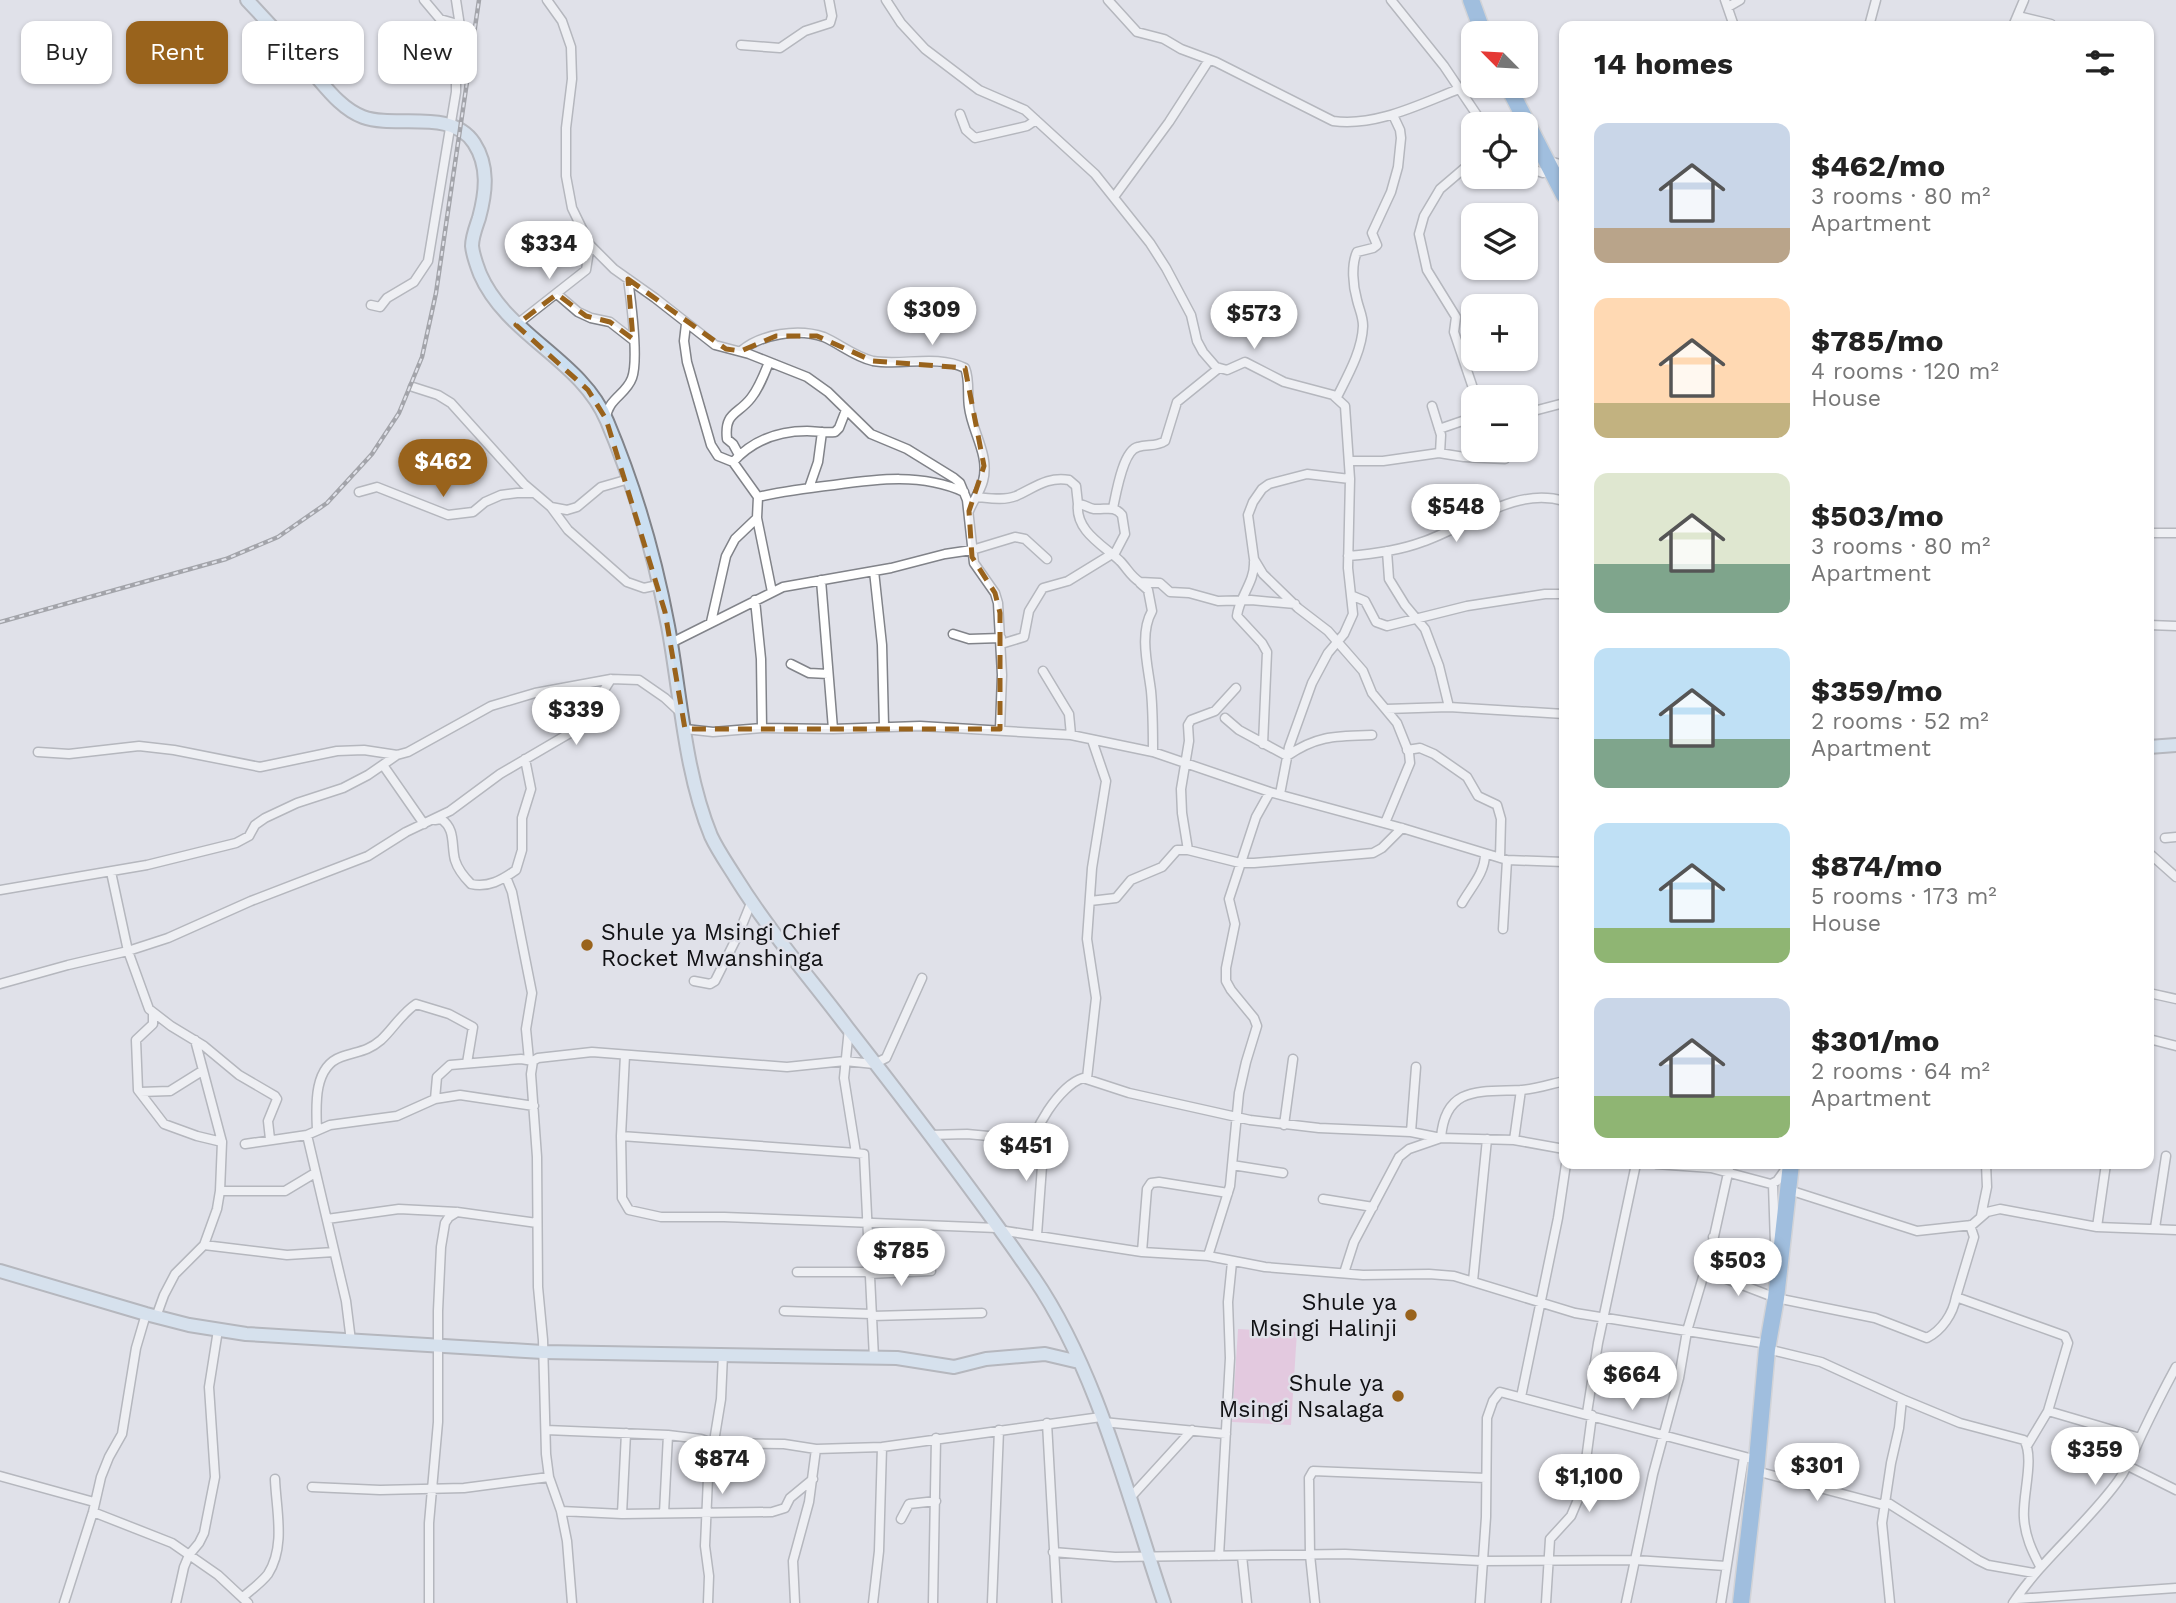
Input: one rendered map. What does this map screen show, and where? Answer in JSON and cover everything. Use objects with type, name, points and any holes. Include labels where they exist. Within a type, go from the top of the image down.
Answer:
[{"type":"highway","points":[[1471,0],[1479,21]]},
{"type":"highway","points":[[1515,98],[1554,165]]},
{"type":"highway","points":[[1741,1603],[1753,1463],[1779,1273],[1781,1187],[1788,1169]]},
{"type":"street","points":[[247,0],[349,110],[372,120],[430,122],[450,126],[471,138],[481,160],[485,190],[472,243],[478,269],[489,291],[516,325],[588,390],[606,419],[629,479],[658,585],[671,643],[681,714],[696,788],[712,839],[751,903],[910,1107],[1059,1317],[1102,1420],[1164,1603]]},
{"type":"street","points":[[424,0],[440,19],[447,21]]},
{"type":"street","points":[[456,0],[460,21]]},
{"type":"street","points":[[547,0],[562,21],[571,47],[572,79],[566,128],[566,176],[572,208],[590,244],[614,269],[715,345],[807,377],[828,392],[871,434],[901,445],[944,470],[960,483],[969,511],[976,569],[995,593],[1000,613],[1000,729]]},
{"type":"street","points":[[741,45],[779,48],[805,31],[830,23],[832,16],[829,0]]},
{"type":"street","points":[[886,0],[901,23],[925,49],[979,90],[1019,107],[1087,166],[1161,260],[1191,315],[1199,346],[1210,362],[1227,370],[1245,362],[1284,382],[1337,397],[1344,403],[1347,411],[1350,479],[1348,556],[1353,596],[1351,620],[1312,683],[1287,757],[1280,794]]},
{"type":"street","points":[[1108,0],[1137,32],[1164,39],[1333,121],[1345,122],[1393,115],[1459,89]]},
{"type":"street","points":[[1391,0],[1475,112]]},
{"type":"street","points":[[1732,21],[1727,3],[1740,0]]},
{"type":"street","points":[[1870,21],[1876,0]]},
{"type":"street","points":[[2016,21],[2024,0]]},
{"type":"street","points":[[2018,16],[2039,21]]},
{"type":"street","points":[[1114,197],[1169,122],[1209,61]]},
{"type":"street","points":[[371,304],[383,305],[387,298],[414,282],[427,265],[456,84]]},
{"type":"street","points":[[960,114],[966,130],[975,138],[1027,126],[1035,120]]},
{"type":"street","points":[[1337,397],[1358,354],[1363,335],[1355,289],[1354,259],[1357,252],[1377,245],[1372,233],[1391,192],[1398,167],[1401,138],[1393,115]]},
{"type":"street","points":[[1538,171],[1543,173],[1554,165]]},
{"type":"street","points":[[1461,171],[1440,189],[1424,216],[1419,234],[1427,270],[1454,310],[1454,332],[1472,385]]},
{"type":"street","points":[[516,325],[586,270],[590,244]]},
{"type":"street","points":[[606,419],[608,407],[632,381],[635,369],[628,279]]},
{"type":"street","points":[[557,294],[578,312],[610,322],[633,340]]},
{"type":"street","points":[[686,324],[684,341],[687,362],[706,434],[715,454],[736,458],[774,434],[800,431],[835,432],[846,410]]},
{"type":"street","points":[[741,352],[756,341],[776,336],[817,336],[873,360],[927,361],[965,368],[971,417],[984,466],[983,481],[969,511]]},
{"type":"street","points":[[769,362],[753,396],[731,415],[727,423],[727,439],[733,444],[736,458],[758,498],[757,518],[772,592]]},
{"type":"street","points":[[1113,508],[1122,471],[1131,451],[1135,447],[1156,446],[1165,441],[1179,399],[1219,368]]},
{"type":"street","points":[[413,387],[452,403],[534,493],[551,507],[568,530],[627,582],[644,588],[658,585]]},
{"type":"street","points":[[1538,410],[1559,404]]},
{"type":"street","points":[[1432,406],[1439,429],[1440,453]]},
{"type":"street","points":[[1439,429],[1461,421]]},
{"type":"street","points":[[809,488],[818,462],[822,432]]},
{"type":"street","points":[[1349,461],[1383,461],[1440,453],[1461,456]]},
{"type":"street","points":[[1263,744],[1267,652],[1238,617],[1240,601],[1253,574],[1254,559],[1248,515],[1253,502],[1269,484],[1307,474],[1350,479]]},
{"type":"street","points":[[758,498],[885,478],[934,482],[964,492]]},
{"type":"street","points":[[551,507],[563,510],[577,507],[601,487],[629,479]]},
{"type":"street","points":[[976,497],[1013,497],[1033,486],[1062,479],[1072,481],[1076,485],[1078,515],[1088,533],[1113,554],[1147,590],[1152,609],[1152,614],[1147,618],[1145,640],[1153,712],[1153,752]]},
{"type":"street","points":[[359,492],[377,487],[449,515],[473,512],[485,502],[501,495],[534,493]]},
{"type":"street","points":[[1348,556],[1422,543],[1451,531],[1479,514],[1541,496],[1559,500]]},
{"type":"street","points":[[953,634],[969,639],[1001,641],[1024,637],[1030,611],[1043,588],[1068,581],[1113,554],[1122,543],[1125,528],[1122,515],[1113,508],[1091,509],[1082,503],[1078,504]]},
{"type":"street","points":[[711,622],[726,555],[735,539],[757,518]]},
{"type":"street","points":[[2154,533],[2176,533]]},
{"type":"street","points":[[671,643],[783,587],[874,571],[1018,537],[1026,539],[1046,559]]},
{"type":"street","points":[[1387,551],[1391,582],[1429,637],[1449,707]]},
{"type":"street","points":[[1254,559],[1264,574],[1337,642],[1363,671],[1372,693],[1397,723],[1409,753],[1410,764],[1385,823]]},
{"type":"street","points":[[874,571],[881,645],[884,726]]},
{"type":"street","points":[[821,580],[832,729]]},
{"type":"street","points":[[1140,582],[1160,583],[1170,592],[1189,593],[1209,600],[1295,604]]},
{"type":"street","points":[[1353,596],[1366,602],[1379,624],[1390,626],[1467,606],[1559,594]]},
{"type":"street","points":[[755,600],[761,659],[762,728]]},
{"type":"street","points":[[2154,625],[2176,626]]},
{"type":"street","points":[[791,664],[809,673],[828,674]]},
{"type":"street","points":[[1043,671],[1069,714],[1071,735]]},
{"type":"street","points":[[0,890],[111,872],[236,843],[249,836],[255,825],[265,818],[298,803],[343,788],[397,755],[408,752],[469,718],[503,702],[535,693],[611,679],[639,680],[665,698],[681,714]]},
{"type":"street","points":[[0,984],[168,938],[251,901],[368,856],[406,832],[435,820],[500,774],[577,728],[611,679]]},
{"type":"street","points":[[1188,850],[1182,813],[1182,782],[1189,722],[1215,711],[1236,688]]},
{"type":"street","points":[[1386,709],[1449,707],[1559,714]]},
{"type":"street","points":[[1225,718],[1239,730],[1287,757]]},
{"type":"street","points":[[685,729],[713,732],[762,728],[946,726],[1071,735],[1153,752],[1270,792],[1503,859],[1559,862]]},
{"type":"street","points":[[1287,757],[1308,742],[1324,737],[1373,735]]},
{"type":"street","points":[[1087,1079],[1096,998],[1087,939],[1096,840],[1106,781],[1092,740]]},
{"type":"street","points":[[38,752],[69,754],[139,746],[260,766],[337,751],[364,750],[397,755]]},
{"type":"street","points":[[2154,747],[2176,746]]},
{"type":"street","points":[[1407,750],[1420,748],[1434,754],[1467,777],[1478,796],[1497,806],[1501,819],[1503,859],[1503,929]]},
{"type":"street","points":[[435,820],[440,819],[449,826],[455,861],[471,884],[493,883],[506,877],[516,870],[522,850],[522,818],[531,789],[525,759]]},
{"type":"street","points":[[383,765],[424,824]]},
{"type":"street","points":[[1208,1256],[1228,1193],[1243,1070],[1257,1026],[1251,1013],[1226,981],[1226,968],[1235,929],[1229,899],[1256,817],[1270,792]]},
{"type":"street","points":[[1090,901],[1116,898],[1131,880],[1162,867],[1177,850],[1188,850],[1240,863],[1373,853],[1402,828]]},
{"type":"street","points":[[2165,838],[2176,837]]},
{"type":"street","points":[[1462,903],[1483,870],[1485,853]]},
{"type":"street","points":[[2154,857],[2176,877]]},
{"type":"street","points":[[111,872],[128,951],[153,1024],[136,1040],[135,1060],[140,1092],[164,1124],[188,1134],[222,1142]]},
{"type":"street","points":[[506,877],[532,993],[526,1029],[534,1106],[538,1287],[549,1477],[561,1511],[571,1571],[572,1603]]},
{"type":"street","points":[[694,981],[710,984],[715,981],[751,903]]},
{"type":"street","points":[[435,1099],[435,1081],[440,1072],[450,1065],[531,1060],[574,1053],[605,1052],[787,1067],[845,1062],[874,1064],[886,1058],[922,978]]},
{"type":"street","points":[[2154,994],[2176,999]]},
{"type":"street","points":[[317,1130],[316,1096],[328,1066],[342,1056],[363,1052],[382,1039],[415,1004],[449,1014],[473,1027],[467,1063]]},
{"type":"street","points":[[149,1008],[239,1075],[275,1096],[276,1106],[268,1121],[270,1139]]},
{"type":"street","points":[[849,1028],[845,1094],[856,1153]]},
{"type":"street","points":[[64,1603],[109,1457],[122,1434],[136,1348],[151,1315],[175,1274],[204,1245],[217,1209],[222,1142],[195,1040]]},
{"type":"street","points":[[2154,1040],[2176,1046]]},
{"type":"street","points":[[625,1055],[621,1136],[622,1198],[629,1210],[637,1213],[661,1217],[867,1222],[998,1229],[1142,1252],[1208,1256],[1232,1262],[1380,1276],[1429,1274],[1473,1280],[1541,1303],[1604,1318],[1767,1346],[1828,1364],[1902,1399],[1973,1427],[2019,1438],[2027,1446]]},
{"type":"street","points":[[1284,1125],[1293,1059]]},
{"type":"street","points":[[1411,1132],[1416,1067]]},
{"type":"street","points":[[140,1092],[170,1091],[202,1071]]},
{"type":"street","points":[[1037,1235],[1042,1166],[1030,1156],[1032,1140],[1043,1119],[1066,1089],[1077,1080],[1087,1079],[1129,1093],[1236,1118],[1284,1125],[1411,1132],[1441,1138],[1514,1140],[1559,1148]]},
{"type":"street","points":[[1441,1138],[1441,1127],[1447,1111],[1463,1096],[1473,1092],[1521,1090],[1559,1082]]},
{"type":"street","points":[[1514,1140],[1521,1090]]},
{"type":"street","points":[[245,1144],[307,1135],[330,1125],[397,1116],[435,1099],[460,1095],[534,1106]]},
{"type":"street","points":[[930,1135],[967,1133],[1032,1140]]},
{"type":"street","points":[[307,1135],[346,1301],[351,1341]]},
{"type":"street","points":[[621,1136],[864,1154],[874,1358]]},
{"type":"street","points":[[1344,1273],[1354,1242],[1401,1153],[1441,1138]]},
{"type":"street","points":[[1473,1280],[1480,1224],[1483,1157],[1487,1139]]},
{"type":"street","points":[[2155,1228],[2166,1156]]},
{"type":"street","points":[[1232,1165],[1283,1173]]},
{"type":"street","points":[[1521,1397],[1565,1169]]},
{"type":"street","points":[[1546,1603],[1550,1539],[1571,1516],[1582,1490],[1589,1414],[1604,1318],[1635,1169]]},
{"type":"street","points":[[1714,1169],[1781,1187],[1917,1231],[1970,1225],[1993,1210],[2007,1210],[2097,1227],[2176,1230]]},
{"type":"street","points":[[1626,1603],[1653,1474],[1729,1169]]},
{"type":"street","points":[[1981,1217],[1987,1187],[1986,1169]]},
{"type":"street","points":[[2097,1227],[2105,1169]]},
{"type":"street","points":[[220,1191],[285,1191],[316,1173]]},
{"type":"street","points":[[1142,1252],[1147,1189],[1150,1183],[1159,1182],[1228,1193]]},
{"type":"street","points":[[1323,1199],[1373,1207]]},
{"type":"street","points":[[327,1219],[399,1209],[457,1212],[537,1223]]},
{"type":"street","points":[[429,1603],[429,1523],[438,1422],[438,1311],[442,1232],[447,1220],[457,1212]]},
{"type":"street","points":[[1711,1273],[1776,1298],[1875,1318],[1927,1338],[1950,1316],[1974,1237],[1970,1225]]},
{"type":"street","points":[[1699,1293],[1719,1254],[1713,1237]]},
{"type":"street","points":[[204,1245],[286,1255],[334,1252]]},
{"type":"street","points":[[1219,1556],[1230,1358],[1227,1302],[1232,1262]]},
{"type":"street","points":[[0,1271],[151,1315],[218,1330],[543,1352],[897,1358],[954,1367],[986,1359],[1045,1354],[1079,1362]]},
{"type":"street","points":[[797,1272],[931,1271]]},
{"type":"street","points":[[1956,1297],[2065,1336],[2068,1343],[2048,1411],[2027,1446],[2024,1516],[2037,1569]]},
{"type":"street","points":[[784,1311],[871,1315],[982,1313]]},
{"type":"street","points":[[176,1603],[179,1581],[188,1555],[200,1543],[204,1533],[215,1477],[209,1387],[218,1330]]},
{"type":"street","points":[[708,1603],[709,1576],[705,1546],[708,1478],[721,1399],[723,1354]]},
{"type":"street","points":[[2014,1601],[2037,1569],[2097,1507],[2128,1466],[2176,1367]]},
{"type":"street","points":[[1480,1603],[1486,1430],[1489,1409],[1500,1392],[1589,1414],[1885,1503],[1988,1565],[2037,1569]]},
{"type":"street","points":[[1890,1603],[1882,1537],[1902,1399]]},
{"type":"street","points":[[2048,1411],[2140,1438]]},
{"type":"street","points":[[546,1430],[668,1435],[701,1438],[713,1443],[792,1444],[816,1449],[882,1447],[1047,1423],[1102,1420],[1226,1434]]},
{"type":"street","points":[[1047,1423],[1057,1603]]},
{"type":"street","points":[[992,1603],[999,1430]]},
{"type":"street","points":[[1129,1499],[1192,1430]]},
{"type":"street","points":[[622,1514],[626,1433]]},
{"type":"street","points":[[664,1513],[668,1435]]},
{"type":"street","points":[[933,1603],[936,1438]]},
{"type":"street","points":[[873,1603],[879,1551],[882,1447]]},
{"type":"street","points":[[795,1603],[793,1561],[813,1479],[816,1449]]},
{"type":"street","points":[[1721,1603],[1726,1566],[1753,1463]]},
{"type":"street","points":[[2128,1466],[2176,1490]]},
{"type":"street","points":[[1315,1603],[1310,1555],[1310,1478],[1313,1471],[1486,1478]]},
{"type":"street","points":[[0,1476],[94,1502]]},
{"type":"street","points":[[312,1487],[464,1488],[549,1477]]},
{"type":"street","points":[[93,1512],[172,1543],[246,1600],[267,1574],[275,1554],[279,1537],[275,1479]]},
{"type":"street","points":[[561,1511],[622,1514],[780,1511],[785,1508],[790,1498],[813,1479]]},
{"type":"street","points":[[901,1519],[909,1504],[936,1501]]},
{"type":"street","points":[[1053,1552],[1115,1557],[1310,1555],[1482,1561],[1635,1560],[1726,1566]]},
{"type":"street","points":[[1242,1556],[1247,1603]]},
{"type":"street","points":[[2014,1601],[2061,1600],[2176,1588]]},
{"type":"highlighted area","points":[[628,279],[726,349],[741,351],[776,336],[817,336],[873,361],[965,368],[984,466],[969,511],[972,557],[995,593],[1000,613],[1000,729],[685,729],[665,612],[606,419],[588,390],[516,325],[557,294],[586,316],[610,322],[633,339]]},
{"type":"shaded area","points":[[1238,1329],[1297,1332],[1291,1425],[1232,1422]]},
{"type":"railway","points":[[0,622],[226,559],[278,537],[327,503],[372,454],[399,413],[422,357],[436,293],[479,0]]},
{"type":"place","name":"Shule ya Msingi Chief Rocket Mwanshinga","points":[[587,945]]},
{"type":"place","name":"Shule ya Msingi Halinji","points":[[1411,1315]]},
{"type":"place","name":"Shule ya Msingi Nsalaga","points":[[1398,1396]]}]
